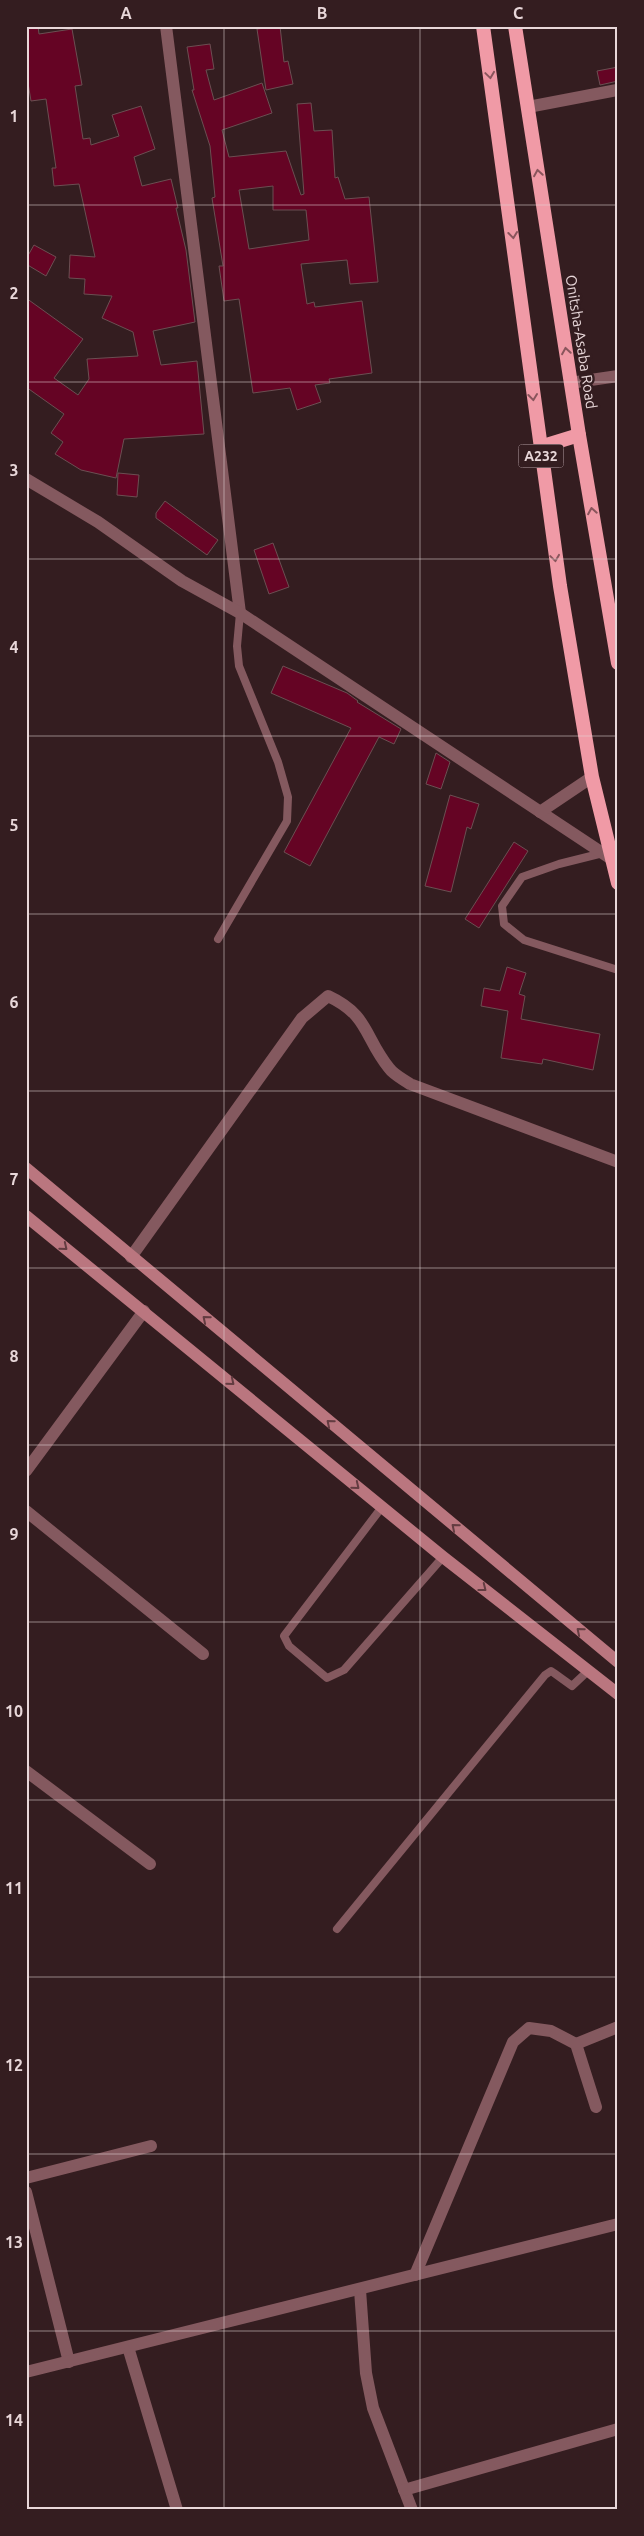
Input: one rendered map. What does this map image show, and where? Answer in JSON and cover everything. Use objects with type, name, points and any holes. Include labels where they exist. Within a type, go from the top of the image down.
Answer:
[{"type":"highway","name":"A232","points":[[483,26],[560,586],[592,777],[608,856],[618,883]]},
{"type":"highway","name":"Onitsha-Asaba Road","points":[[515,26],[578,435],[615,621],[618,663]]},
{"type":"highway","points":[[540,447],[578,435]]},
{"type":"main road","points":[[26,1168],[618,1662]]},
{"type":"main road","points":[[26,1216],[443,1557],[618,1694]]},
{"type":"street","points":[[166,26],[240,613]]},
{"type":"street","points":[[528,107],[617,90]]},
{"type":"street","points":[[570,383],[618,376]]},
{"type":"street","points":[[26,479],[98,522],[182,581],[240,613],[608,856]]},
{"type":"street","points":[[540,812],[592,777]]},
{"type":"street","points":[[131,1257],[302,1018],[328,996],[345,1004],[361,1021],[390,1070],[410,1084],[618,1162]]},
{"type":"street","points":[[26,1471],[144,1311]]},
{"type":"street","points":[[26,1511],[203,1654]]},
{"type":"street","points":[[26,1772],[150,1864]]},
{"type":"street","points":[[576,2044],[618,2027]]},
{"type":"street","points":[[415,2275],[512,2042],[529,2028],[551,2031],[576,2044],[596,2107]]},
{"type":"street","points":[[26,2178],[151,2146]]},
{"type":"street","points":[[26,2192],[69,2362]]},
{"type":"street","points":[[26,2372],[618,2224]]},
{"type":"street","points":[[360,2290],[366,2373],[373,2408],[412,2510]]},
{"type":"street","points":[[128,2347],[177,2510]]},
{"type":"street","points":[[404,2490],[618,2429]]},
{"type":"lane","points":[[218,939],[287,821],[288,797],[278,762],[240,666],[237,646],[240,613]]},
{"type":"lane","points":[[608,856],[558,864],[522,877],[502,906],[504,924],[524,940],[618,970]]},
{"type":"lane","points":[[382,1507],[284,1636],[288,1646],[327,1678],[344,1670],[443,1557]]},
{"type":"lane","points":[[337,1929],[545,1675],[551,1672],[554,1673],[572,1686],[589,1670]]},
{"type":"building","points":[[26,26],[38,26],[39,34],[72,29],[82,85],[75,86],[83,139],[90,138],[91,145],[119,136],[112,115],[141,106],[155,149],[134,157],[142,186],[171,179],[178,208],[176,208],[186,250],[195,322],[153,331],[161,365],[197,361],[204,434],[124,439],[116,478],[81,470],[55,454],[63,442],[51,433],[64,414],[26,387],[26,298],[83,339],[54,378],[78,395],[89,379],[87,359],[138,356],[133,332],[102,318],[112,296],[84,294],[85,279],[69,278],[70,255],[95,257],[79,184],[54,186],[52,168],[56,168],[46,99],[31,101],[28,83],[26,83]]},
{"type":"building","points":[[280,26],[284,62],[288,61],[293,84],[266,90],[257,29]]},
{"type":"building","points":[[210,44],[214,69],[206,70],[214,100],[262,83],[272,113],[222,130],[229,157],[286,151],[301,195],[304,194],[297,104],[311,103],[314,131],[332,130],[335,178],[338,177],[345,199],[369,197],[378,282],[350,284],[347,260],[301,264],[307,304],[314,302],[315,307],[362,301],[372,373],[329,379],[330,383],[315,385],[321,402],[297,410],[290,388],[253,393],[239,299],[224,301],[219,266],[223,266],[212,198],[215,197],[210,146],[192,90],[194,90],[187,47]],"holes":[[[273,186],[273,210],[306,210],[309,240],[249,249],[239,190]]]},
{"type":"building","points":[[618,67],[618,81],[600,85],[597,71]]},
{"type":"building","points":[[34,245],[56,257],[46,276],[26,264],[26,259]]},
{"type":"building","points":[[118,473],[139,475],[137,497],[117,495]]},
{"type":"building","points":[[165,501],[218,540],[207,555],[156,518],[156,513]]},
{"type":"building","points":[[273,543],[289,587],[269,594],[254,550]]},
{"type":"building","points":[[283,666],[347,693],[357,702],[401,729],[394,744],[379,737],[310,866],[284,852],[351,728],[271,693]]},
{"type":"building","points":[[436,753],[450,762],[441,789],[426,784]]},
{"type":"building","points":[[450,795],[479,804],[471,829],[467,827],[451,892],[425,886]]},
{"type":"building","points":[[514,842],[528,851],[479,928],[465,919]]},
{"type":"building","points":[[507,967],[526,973],[519,994],[525,996],[521,1019],[600,1034],[593,1070],[543,1059],[542,1064],[501,1058],[508,1011],[481,1006],[484,988],[500,991]]}]
